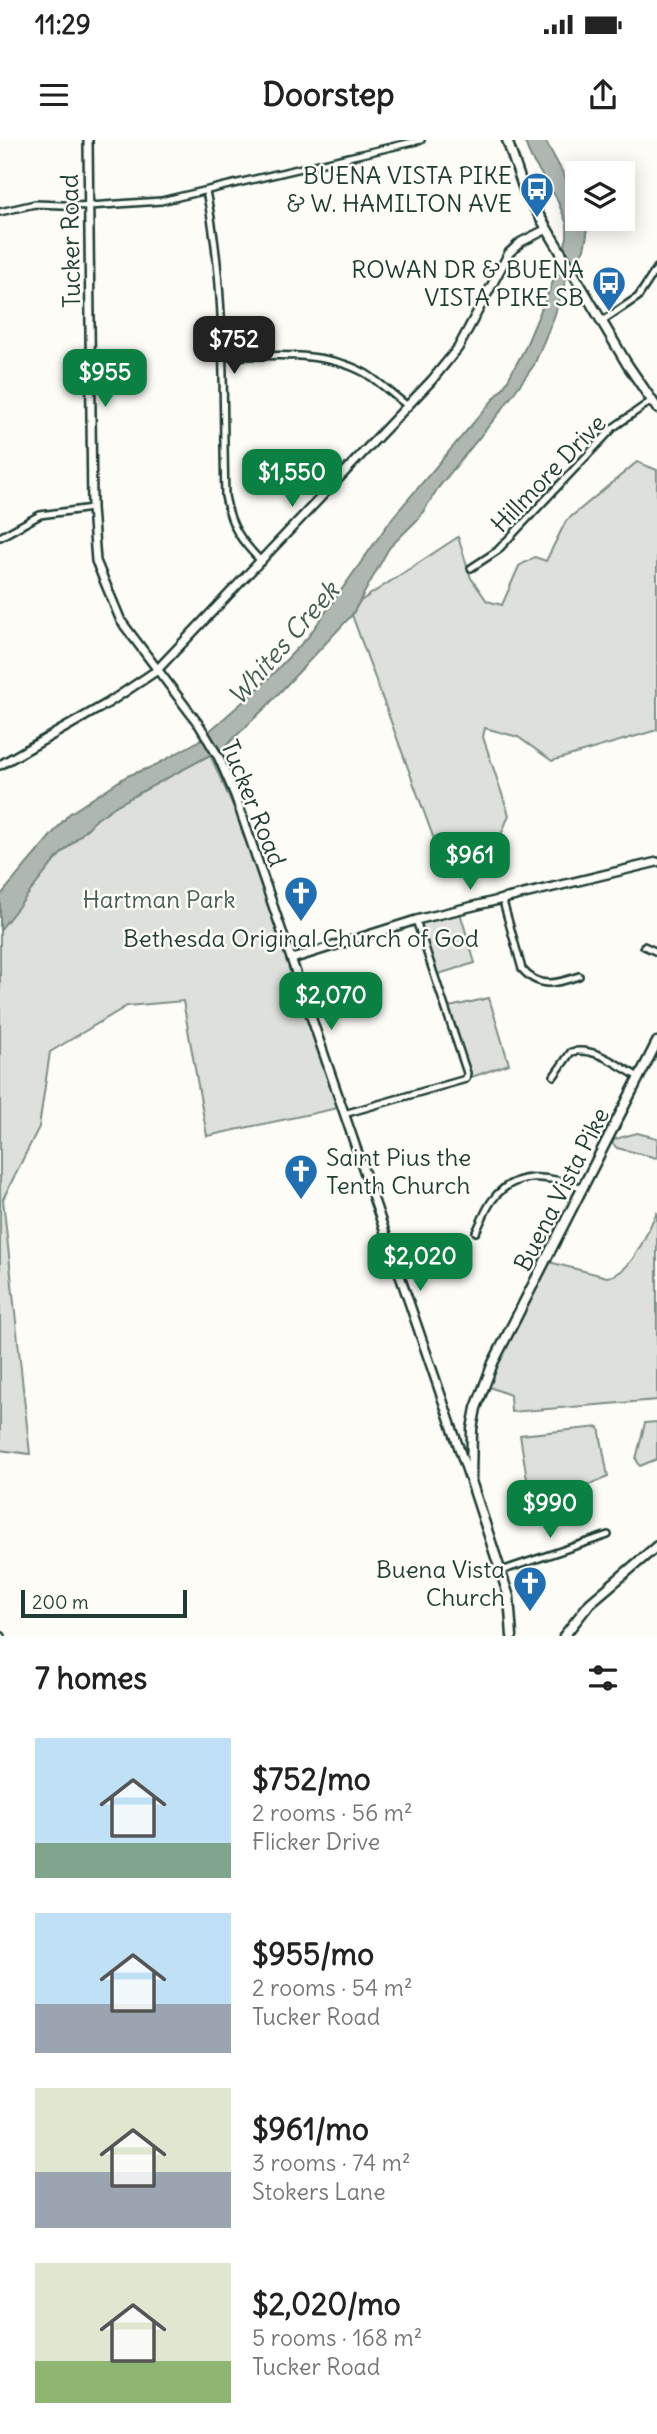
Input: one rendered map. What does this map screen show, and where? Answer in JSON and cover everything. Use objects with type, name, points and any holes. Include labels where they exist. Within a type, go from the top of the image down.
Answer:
[{"type":"main road","points":[[507,140],[524,190],[654,405]]},
{"type":"main road","name":"Buena Vista Pike","points":[[512,1636],[509,1597],[471,1481],[472,1429],[484,1385],[657,1042]]},
{"type":"main road","points":[[564,1636],[590,1603],[657,1546]]},
{"type":"street","name":"Tucker Road","points":[[88,140],[92,508],[96,561],[121,621],[200,726],[219,758],[235,795],[471,1481]]},
{"type":"street","points":[[0,212],[35,204],[89,206],[142,203],[206,191],[421,140]]},
{"type":"street","points":[[206,191],[218,255],[225,496],[229,519],[241,541],[262,562]]},
{"type":"street","points":[[0,765],[108,703],[156,671],[408,406],[458,348],[509,253],[521,242],[549,232]]},
{"type":"street","points":[[602,321],[638,297],[657,268]]},
{"type":"street","points":[[650,279],[657,284]]},
{"type":"street","points":[[221,357],[299,356],[334,362],[364,373],[408,406]]},
{"type":"street","name":"Hillmore Drive","points":[[471,568],[497,551],[614,427],[654,405]]},
{"type":"street","points":[[0,537],[40,515],[92,508]]},
{"type":"street","points":[[292,959],[416,920],[657,862]]},
{"type":"street","points":[[502,898],[523,969],[530,977],[550,984],[579,976]]},
{"type":"street","points":[[344,1114],[466,1079],[467,1073],[416,920]]},
{"type":"street","points":[[645,946],[657,952]]},
{"type":"street","points":[[554,1076],[563,1059],[571,1052],[581,1049],[591,1051],[639,1077]]},
{"type":"street","points":[[476,1232],[491,1203],[508,1186],[540,1176],[553,1177],[583,1188]]},
{"type":"street","points":[[501,1570],[608,1535]]},
{"type":"green space","points":[[637,462],[657,470],[657,730],[552,761],[518,737],[485,728],[483,737],[509,815],[501,835],[439,853],[352,615],[359,602],[458,537],[471,578],[487,601],[502,605],[519,566],[535,557],[546,561],[566,521]]},
{"type":"green space","name":"Hartman Park","points":[[210,755],[245,832],[338,1108],[207,1136],[183,1001],[127,1006],[50,1052],[39,1127],[3,1199],[30,1454],[0,1450],[0,911],[107,808]]},
{"type":"green space","points":[[459,909],[475,963],[435,975],[416,920]]},
{"type":"green space","points":[[489,998],[509,1064],[466,1079],[445,1008]]},
{"type":"green space","points":[[637,1133],[657,1138],[657,1158],[617,1148],[612,1143],[615,1139]]},
{"type":"green space","points":[[657,1212],[657,1400],[511,1412],[510,1395],[484,1385],[545,1261],[607,1277],[616,1274],[624,1269],[638,1251]]},
{"type":"green space","points":[[657,1422],[657,1459],[640,1466],[636,1459],[645,1423]]},
{"type":"green space","points":[[599,1427],[608,1477],[578,1489],[556,1506],[532,1511],[520,1435]]},
{"type":"shaded area","points":[[524,140],[545,140],[565,177],[565,219],[556,197],[531,158]]},
{"type":"shaded area","points":[[567,231],[586,231],[584,249],[567,276],[534,365],[501,411],[438,488],[419,518],[389,548],[352,615],[225,747],[117,805],[97,819],[57,858],[0,930],[0,896],[69,814],[127,776],[152,767],[197,742],[261,686],[308,637],[393,517],[504,387],[525,348],[560,265]]},
{"type":"place","name":"BUENA VISTA PIKE & W. HAMILTON AVE","points":[[537,219]]},
{"type":"place","name":"ROWAN DR & BUENA VISTA PIKE SB","points":[[609,313]]},
{"type":"place","name":"Bethesda Original Church of God","points":[[301,923]]},
{"type":"place","name":"Saint Pius the Tenth Church","points":[[301,1201]]},
{"type":"place","name":"Buena Vista Church","points":[[530,1613]]},
{"type":"water label","name":"Whites Creek","points":[[283,643]]}]
